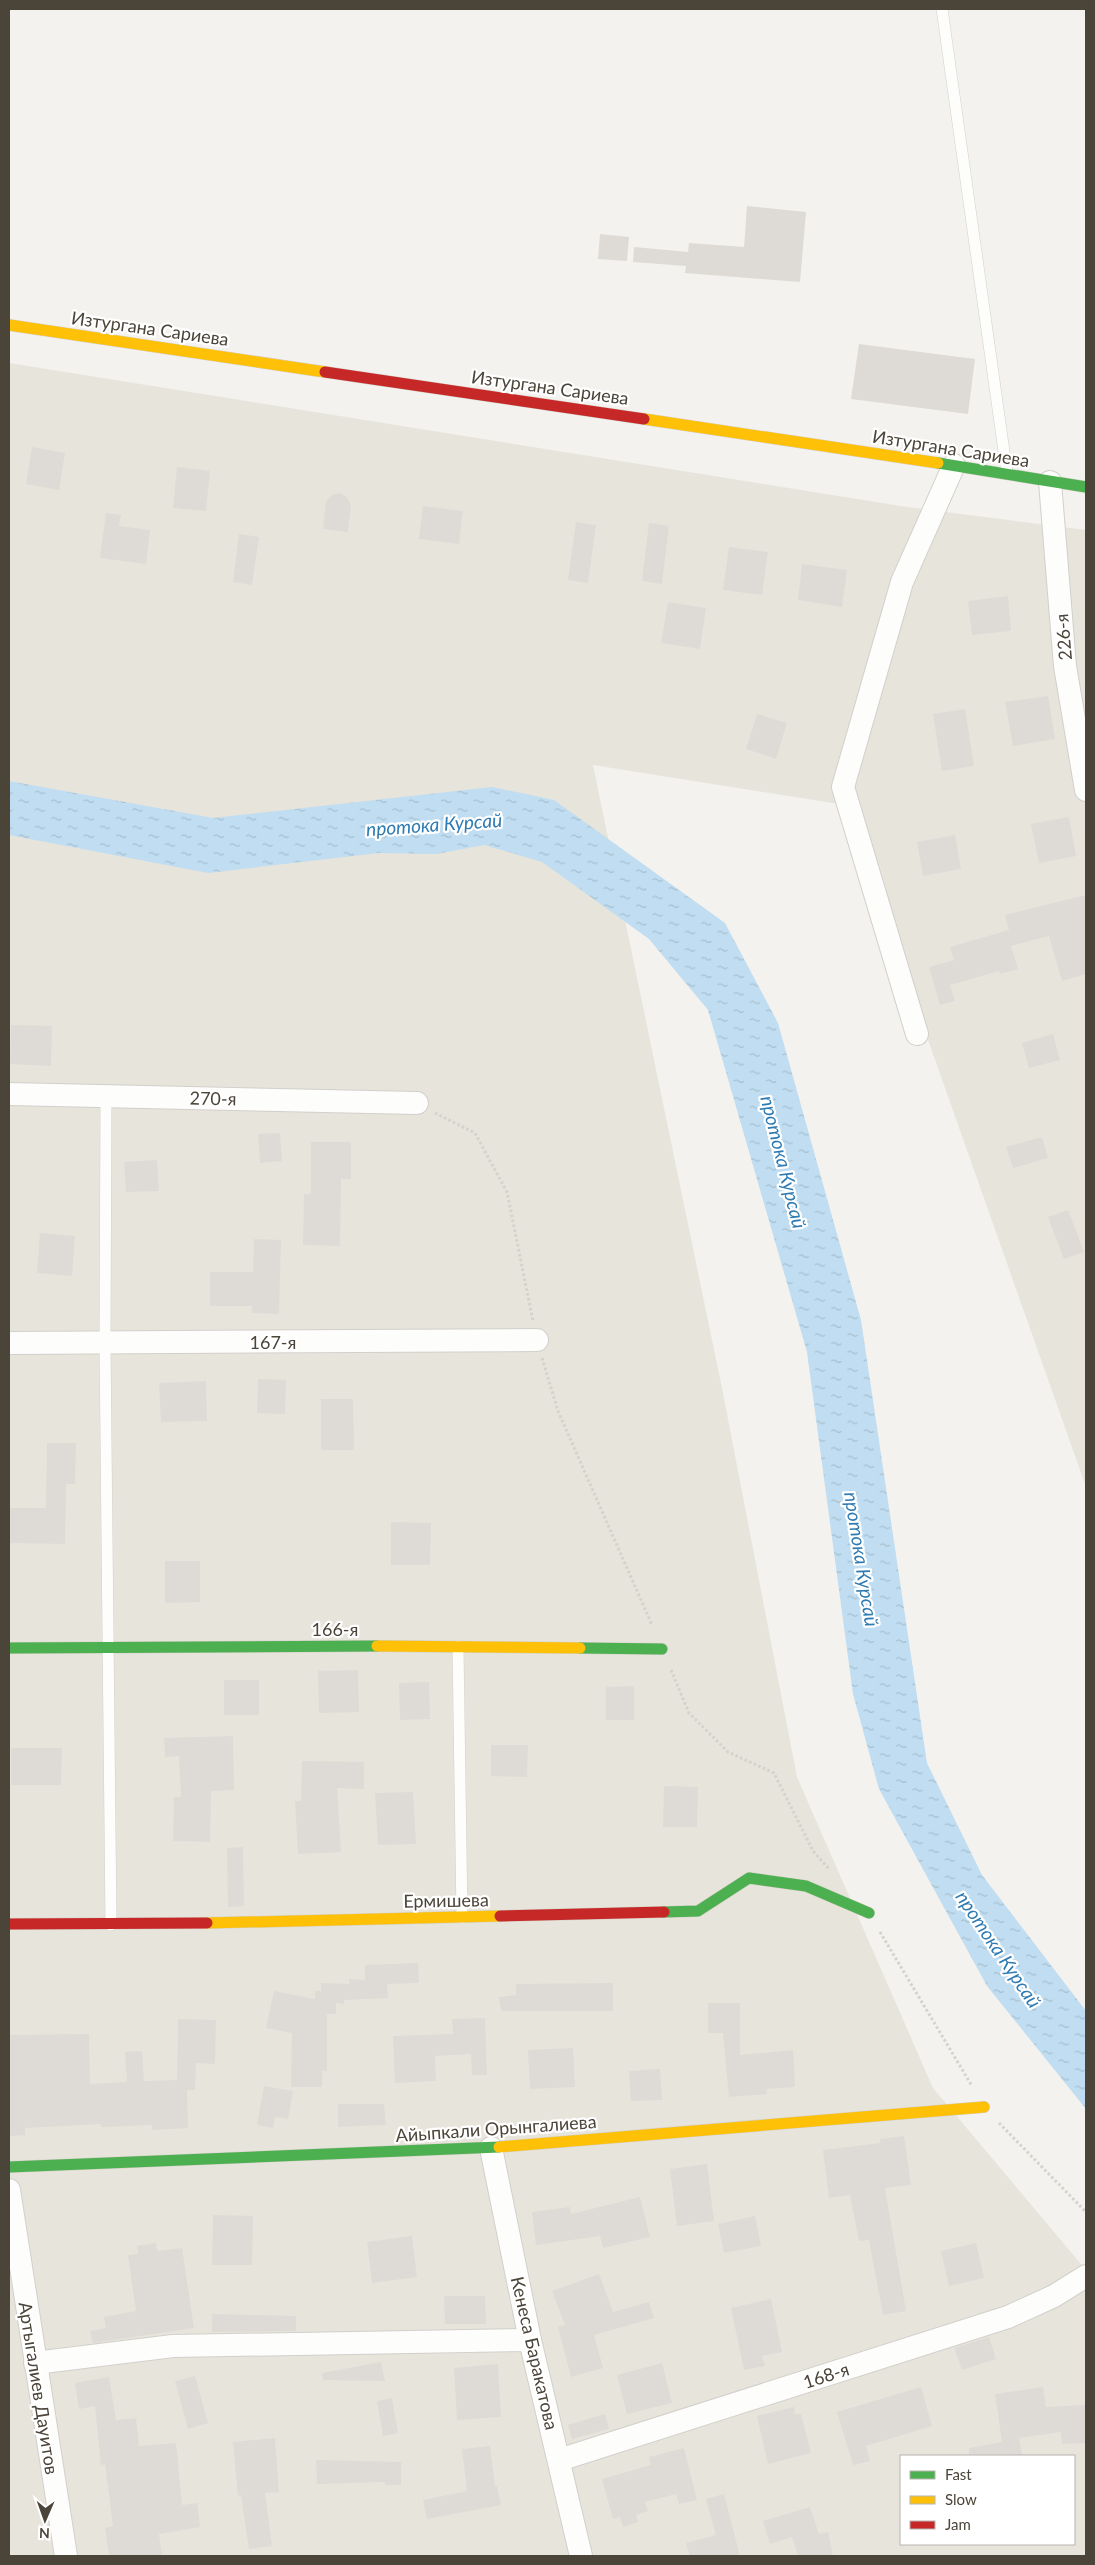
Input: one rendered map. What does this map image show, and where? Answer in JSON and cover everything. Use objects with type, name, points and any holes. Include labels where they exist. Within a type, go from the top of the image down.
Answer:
[{"type":"street","name":"Изтургана Сариева","points":[[9,325],[954,465],[1086,487]]},
{"type":"street","points":[[917,1034],[843,787],[902,582],[954,465]]},
{"type":"street","name":"226-я","points":[[1050,482],[1065,666],[1086,790]]},
{"type":"street","name":"270-я","points":[[9,1094],[417,1103]]},
{"type":"street","name":"167-я","points":[[9,1343],[537,1340]]},
{"type":"street","name":"166-я","points":[[9,1648],[458,1646],[662,1649]]},
{"type":"street","name":"Ермишева","points":[[9,1924],[111,1925],[698,1911],[749,1878],[806,1886],[869,1913]]},
{"type":"street","name":"Айыпкали Орынгалиева","points":[[9,2167],[491,2148],[984,2107]]},
{"type":"street","name":"Кенеса Баракатова","points":[[491,2148],[530,2340],[581,2556]]},
{"type":"street","name":"Артыгалиев Дауитов","points":[[9,2190],[66,2556]]},
{"type":"street","name":"168-я","points":[[559,2460],[1008,2317],[1054,2296],[1086,2276]]},
{"type":"street","points":[[36,2363],[173,2346],[530,2340]]},
{"type":"lane","points":[[942,9],[1007,473]]},
{"type":"lane","points":[[106,1096],[105,1343],[111,1925]]},
{"type":"lane","points":[[458,1646],[462,1917]]},
{"type":"path","points":[[417,1103],[475,1133],[507,1192],[537,1340],[558,1411],[689,1713],[728,1752],[774,1773],[813,1851],[832,1872]]},
{"type":"path","points":[[869,1913],[984,2107],[1086,2212]]},
{"type":"shaded area","points":[[9,363],[907,507],[1086,530],[1086,1487],[845,805],[593,765],[723,1393],[797,1777],[933,2088],[1086,2270],[1086,2556],[9,2556]]},
{"type":"water","name":"протока Курсай","points":[[9,781],[213,818],[492,787],[554,800],[725,923],[778,1023],[861,1320],[927,1763],[982,1875],[1086,2011],[1086,2109],[987,1986],[879,1789],[853,1694],[807,1352],[708,1010],[649,939],[542,862],[484,845],[437,854],[379,853],[208,873],[9,835]]},
{"type":"building","points":[[747,206],[806,212],[800,282],[685,273],[686,266],[633,262],[634,247],[688,252],[689,243],[744,247]]},
{"type":"building","points":[[600,234],[629,237],[627,261],[598,259]]},
{"type":"building","points":[[859,344],[975,359],[968,414],[851,399]]},
{"type":"building","points":[[32,447],[65,453],[59,490],[26,484]]},
{"type":"building","points":[[177,467],[210,471],[206,511],[173,508]]},
{"type":"building","points":[[340,493],[347,497],[351,505],[348,532],[323,529],[326,502],[332,495]]},
{"type":"building","points":[[423,506],[463,511],[459,544],[419,539]]},
{"type":"building","points":[[106,513],[121,515],[119,526],[150,530],[146,564],[100,558]]},
{"type":"building","points":[[576,522],[596,525],[588,583],[568,580]]},
{"type":"building","points":[[649,523],[669,526],[662,584],[642,581]]},
{"type":"building","points":[[239,534],[259,537],[252,585],[233,582]]},
{"type":"building","points":[[729,547],[768,552],[762,595],[723,590]]},
{"type":"building","points":[[802,564],[847,570],[842,607],[798,600]]},
{"type":"building","points":[[1008,596],[1011,631],[972,635],[968,601]]},
{"type":"building","points":[[668,602],[706,608],[700,649],[661,643]]},
{"type":"building","points":[[1048,696],[1055,739],[1013,746],[1005,702]]},
{"type":"building","points":[[965,709],[974,766],[942,771],[933,714]]},
{"type":"building","points":[[757,714],[787,723],[776,759],[746,749]]},
{"type":"building","points":[[1069,817],[1076,856],[1039,863],[1031,824]]},
{"type":"building","points":[[955,835],[961,869],[923,876],[917,842]]},
{"type":"building","points":[[1086,895],[1086,974],[1062,981],[1049,936],[1011,946],[1018,969],[1000,974],[999,971],[950,985],[955,1001],[940,1005],[929,967],[954,960],[950,947],[1009,930],[1005,915]]},
{"type":"building","points":[[11,1025],[52,1026],[51,1066],[10,1064]]},
{"type":"building","points":[[1053,1034],[1060,1060],[1029,1068],[1022,1043]]},
{"type":"building","points":[[280,1133],[282,1161],[260,1163],[258,1134]]},
{"type":"building","points":[[1042,1137],[1048,1158],[1013,1168],[1006,1147]]},
{"type":"building","points":[[311,1142],[351,1142],[351,1179],[341,1179],[340,1246],[303,1245],[304,1194],[311,1194]]},
{"type":"building","points":[[157,1160],[159,1191],[126,1192],[124,1162]]},
{"type":"building","points":[[1068,1210],[1084,1252],[1064,1259],[1048,1217]]},
{"type":"building","points":[[40,1233],[75,1236],[72,1276],[37,1273]]},
{"type":"building","points":[[254,1239],[281,1240],[279,1314],[252,1313],[252,1306],[210,1306],[210,1272],[253,1272]]},
{"type":"building","points":[[258,1379],[286,1380],[285,1414],[257,1413]]},
{"type":"building","points":[[206,1381],[207,1421],[161,1422],[159,1383]]},
{"type":"building","points":[[321,1399],[353,1399],[354,1450],[321,1450]]},
{"type":"building","points":[[47,1443],[76,1443],[75,1484],[66,1484],[65,1544],[9,1543],[9,1508],[46,1508]]},
{"type":"building","points":[[391,1522],[431,1523],[430,1565],[391,1565]]},
{"type":"building","points":[[165,1561],[200,1561],[200,1602],[165,1603]]},
{"type":"building","points":[[358,1670],[359,1712],[319,1713],[318,1671]]},
{"type":"building","points":[[224,1680],[259,1680],[259,1715],[224,1715]]},
{"type":"building","points":[[429,1682],[430,1719],[400,1720],[399,1683]]},
{"type":"building","points":[[634,1686],[634,1720],[606,1720],[606,1687]]},
{"type":"building","points":[[233,1736],[234,1790],[211,1791],[210,1842],[173,1841],[174,1797],[181,1797],[179,1756],[165,1757],[164,1738]]},
{"type":"building","points":[[491,1745],[528,1745],[527,1777],[491,1776]]},
{"type":"building","points":[[11,1748],[62,1748],[61,1785],[11,1785]]},
{"type":"building","points":[[302,1761],[364,1762],[364,1789],[337,1788],[341,1852],[298,1854],[295,1801],[301,1801]]},
{"type":"building","points":[[664,1786],[698,1787],[697,1827],[663,1827]]},
{"type":"building","points":[[413,1792],[416,1844],[378,1845],[375,1793]]},
{"type":"building","points":[[243,1847],[244,1906],[228,1907],[227,1848]]},
{"type":"building","points":[[418,1963],[419,1983],[387,1984],[388,1998],[344,2000],[344,2004],[336,2003],[336,2014],[327,2014],[327,2071],[322,2071],[322,2087],[291,2087],[292,2033],[266,2028],[274,1991],[315,1999],[315,1991],[321,1991],[321,1983],[349,1984],[349,1979],[365,1980],[365,1965]]},
{"type":"building","points":[[613,1983],[613,2011],[501,2011],[499,1997],[516,1995],[516,1984]]},
{"type":"building","points":[[708,2003],[740,2003],[740,2055],[793,2050],[795,2087],[766,2089],[767,2094],[729,2097],[723,2033],[708,2033]]},
{"type":"building","points":[[485,2018],[487,2075],[472,2075],[471,2054],[435,2056],[436,2081],[395,2083],[393,2036],[453,2034],[452,2019]]},
{"type":"building","points":[[178,2019],[216,2020],[215,2064],[196,2063],[195,2090],[187,2090],[188,2128],[152,2130],[152,2125],[101,2127],[101,2124],[25,2128],[25,2135],[10,2136],[9,2035],[89,2034],[90,2084],[127,2082],[125,2052],[142,2051],[144,2081],[177,2080]]},
{"type":"building","points":[[573,2048],[575,2087],[530,2089],[528,2050]]},
{"type":"building","points":[[660,2069],[662,2100],[631,2101],[629,2071]]},
{"type":"building","points":[[264,2086],[293,2091],[288,2119],[275,2117],[273,2128],[257,2125]]},
{"type":"building","points":[[338,2104],[384,2104],[386,2125],[338,2127]]},
{"type":"building","points":[[904,2136],[911,2185],[885,2188],[906,2311],[883,2315],[869,2240],[859,2241],[850,2195],[829,2198],[823,2150],[880,2143],[880,2139]]},
{"type":"building","points":[[707,2164],[714,2221],[677,2226],[670,2169]]},
{"type":"building","points":[[640,2197],[650,2237],[603,2248],[600,2236],[536,2245],[532,2212],[570,2207],[571,2214]]},
{"type":"building","points":[[213,2215],[253,2216],[252,2265],[212,2265]]},
{"type":"building","points":[[755,2216],[761,2246],[724,2253],[718,2224]]},
{"type":"building","points":[[412,2236],[417,2277],[372,2283],[367,2242]]},
{"type":"building","points":[[156,2243],[157,2251],[182,2248],[194,2328],[93,2343],[90,2331],[106,2328],[104,2317],[136,2311],[128,2255],[138,2254],[137,2246]]},
{"type":"building","points":[[976,2243],[984,2278],[949,2286],[941,2251]]},
{"type":"building","points":[[599,2274],[613,2312],[649,2302],[654,2318],[594,2335],[603,2368],[571,2377],[558,2327],[565,2325],[552,2291]]},
{"type":"building","points":[[444,2296],[485,2296],[486,2324],[445,2324]]},
{"type":"building","points":[[771,2299],[782,2352],[762,2356],[765,2366],[744,2370],[731,2308]]},
{"type":"building","points":[[212,2314],[296,2316],[296,2331],[212,2332]]},
{"type":"building","points":[[989,2337],[996,2359],[962,2370],[954,2348]]},
{"type":"building","points":[[381,2362],[385,2381],[323,2380],[322,2373]]},
{"type":"building","points":[[662,2363],[672,2403],[627,2414],[617,2375]]},
{"type":"building","points":[[498,2364],[501,2417],[457,2420],[454,2368]]},
{"type":"building","points":[[195,2376],[208,2423],[188,2429],[175,2381]]},
{"type":"building","points":[[109,2377],[116,2420],[136,2418],[139,2446],[176,2443],[182,2505],[197,2503],[200,2527],[159,2534],[162,2556],[109,2556],[105,2528],[113,2526],[105,2464],[101,2465],[95,2406],[79,2409],[75,2383]]},
{"type":"building","points":[[921,2387],[932,2426],[866,2446],[870,2461],[853,2465],[837,2412]]},
{"type":"building","points":[[1043,2387],[1046,2407],[1086,2405],[1086,2443],[1062,2444],[1061,2432],[1019,2438],[1022,2455],[969,2455],[969,2448],[1002,2442],[995,2394]]},
{"type":"building","points":[[392,2398],[398,2433],[383,2436],[377,2401]]},
{"type":"building","points":[[794,2407],[795,2414],[801,2414],[811,2453],[768,2464],[757,2416]]},
{"type":"building","points":[[605,2414],[609,2429],[572,2439],[568,2425]]},
{"type":"building","points":[[275,2438],[279,2492],[265,2493],[272,2546],[249,2549],[241,2495],[238,2496],[233,2442]]},
{"type":"building","points":[[490,2446],[495,2486],[497,2486],[501,2505],[427,2519],[423,2500],[467,2491],[462,2449]]},
{"type":"building","points":[[684,2448],[697,2500],[679,2504],[676,2494],[645,2502],[648,2511],[636,2515],[638,2522],[623,2527],[620,2517],[613,2519],[602,2479],[651,2465],[649,2457]]},
{"type":"building","points":[[316,2460],[401,2462],[401,2485],[385,2485],[385,2482],[317,2484]]},
{"type":"building","points":[[724,2494],[740,2556],[690,2556],[686,2543],[716,2535],[706,2499]]},
{"type":"building","points":[[810,2507],[819,2534],[828,2532],[833,2556],[798,2556],[792,2537],[770,2544],[763,2521]]},
{"type":"traffic: fast","points":[[938,463],[1086,487]]},
{"type":"traffic: fast","points":[[9,1648],[377,1646]]},
{"type":"traffic: fast","points":[[580,1648],[662,1649]]},
{"type":"traffic: fast","points":[[664,1912],[698,1911],[749,1878],[806,1886],[869,1913]]},
{"type":"traffic: fast","points":[[9,2167],[499,2147]]},
{"type":"traffic: slow","points":[[9,325],[325,372]]},
{"type":"traffic: slow","points":[[644,419],[938,463]]},
{"type":"traffic: slow","points":[[377,1646],[580,1648]]},
{"type":"traffic: slow","points":[[207,1923],[500,1916]]},
{"type":"traffic: slow","points":[[499,2147],[984,2107]]},
{"type":"traffic: jam","points":[[325,372],[644,419]]},
{"type":"traffic: jam","points":[[500,1916],[664,1912]]},
{"type":"traffic: jam","points":[[9,1924],[207,1923]]}]
